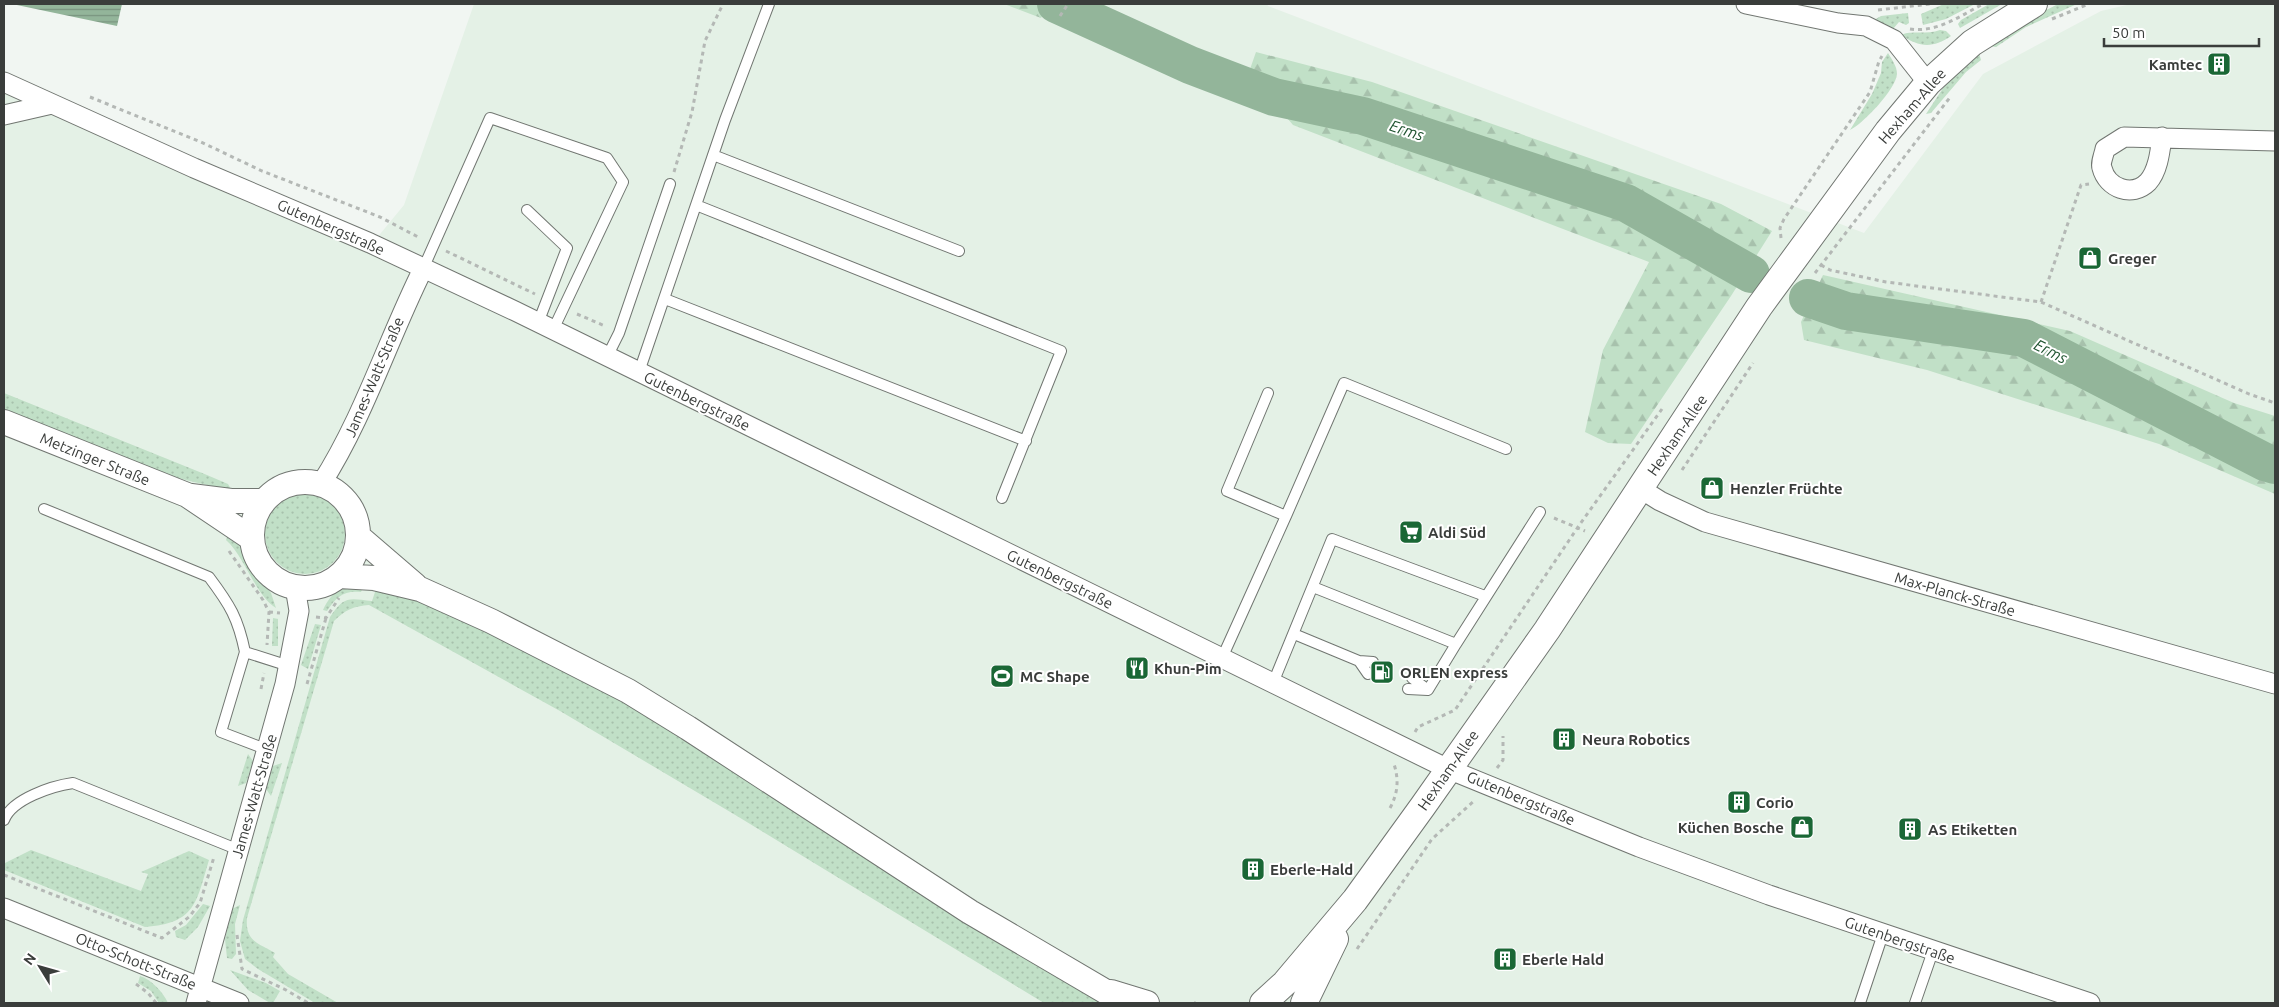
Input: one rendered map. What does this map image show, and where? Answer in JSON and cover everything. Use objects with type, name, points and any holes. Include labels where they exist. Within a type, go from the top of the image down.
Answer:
[{"type":"main road","name":"Hexham-Allee","points":[[1263,1003],[1285,983],[1355,900],[1547,630],[1759,307],[1888,131],[1928,83],[1972,43],[2039,13]]},
{"type":"main road","name":"Hexham-Allee","points":[[1304,1003],[1355,900]]},
{"type":"street","points":[[1746,4],[1838,23],[1866,26],[1894,40],[1928,83]]},
{"type":"street","name":"Gutenbergstraße","points":[[4,82],[370,243],[545,326],[1448,769],[1669,859],[1883,934],[2090,1003]]},
{"type":"street","points":[[4,115],[52,104]]},
{"type":"street","points":[[2162,137],[2159,156],[2148,182],[2137,190],[2120,189],[2107,182],[2101,166],[2105,149],[2124,137],[2162,137],[2275,140]]},
{"type":"street","name":"James-Watt-Straße","points":[[322,484],[344,447],[402,311],[423,268]]},
{"type":"street","name":"Metzinger Straße","points":[[4,422],[187,495],[251,538]]},
{"type":"street","points":[[300,482],[322,484],[341,495],[354,514],[358,536],[353,558],[339,576],[318,587],[295,588],[279,582],[264,570],[255,555],[251,538],[253,520],[263,501],[280,488],[300,482]]},
{"type":"street","name":"Max-Planck-Straße","points":[[1641,489],[1666,504],[1714,525],[2275,684]]},
{"type":"street","name":"Metzinger Straße","points":[[187,495],[231,501],[263,501]]},
{"type":"street","points":[[358,536],[420,589]]},
{"type":"street","points":[[339,576],[374,578],[420,589],[491,620],[628,691],[970,912],[1125,1003]]},
{"type":"street","name":"James-Watt-Straße","points":[[199,995],[290,666],[299,611],[295,588]]},
{"type":"street","name":"Otto-Schott-Straße","points":[[4,908],[199,995],[239,1003]]},
{"type":"street","points":[[1105,990],[1147,1003]]},
{"type":"lane","points":[[639,372],[713,155],[769,4]]},
{"type":"lane","points":[[423,268],[435,246],[490,118],[607,158],[623,182],[564,308],[545,326]]},
{"type":"lane","points":[[713,155],[959,251]]},
{"type":"lane","points":[[607,357],[619,333],[670,184]]},
{"type":"lane","points":[[696,205],[1061,351],[1002,498]]},
{"type":"lane","points":[[527,210],[567,248],[547,299],[545,326]]},
{"type":"lane","points":[[665,299],[1026,441]]},
{"type":"lane","points":[[1222,658],[1344,383],[1506,449]]},
{"type":"lane","points":[[1268,393],[1227,491],[1286,516]]},
{"type":"lane","points":[[44,509],[210,577],[226,599],[239,624],[245,652],[221,732],[268,750]]},
{"type":"lane","points":[[1428,690],[1485,596],[1540,512]]},
{"type":"lane","points":[[1273,683],[1332,539],[1485,596]]},
{"type":"lane","points":[[1313,587],[1456,644]]},
{"type":"lane","points":[[1294,634],[1359,661],[1373,662]]},
{"type":"lane","points":[[245,652],[290,666]]},
{"type":"lane","points":[[1359,661],[1368,674]]},
{"type":"lane","points":[[1412,678],[1428,690]]},
{"type":"lane","points":[[1408,689],[1428,690]]},
{"type":"lane","points":[[4,820],[7,813],[16,804],[57,786],[74,783],[239,850]]},
{"type":"lane","points":[[1860,1003],[1883,934]]},
{"type":"lane","points":[[1915,1003],[1933,951]]},
{"type":"path","points":[[670,184],[692,112],[705,41],[722,4]]},
{"type":"path","points":[[1060,16],[1068,4]]},
{"type":"path","points":[[1866,26],[1870,16],[1878,10],[1930,4]]},
{"type":"path","points":[[1778,243],[1781,238],[1780,228],[1784,219],[1870,92],[1879,61],[1904,28],[1922,31],[1935,28],[1983,4]]},
{"type":"path","points":[[2039,13],[2089,4]]},
{"type":"path","points":[[1812,276],[1822,266],[1957,88]]},
{"type":"path","points":[[84,95],[201,142],[262,171],[380,217],[435,246],[547,299]]},
{"type":"path","points":[[2041,302],[2080,185],[2107,182]]},
{"type":"path","points":[[1822,266],[1830,270],[1886,282],[2041,302],[2249,394],[2275,403]]},
{"type":"path","points":[[564,308],[619,333]]},
{"type":"path","points":[[1682,471],[1755,359]]},
{"type":"path","points":[[1386,814],[1398,788],[1397,772],[1394,765],[1418,727],[1455,710],[1578,527],[1662,408]]},
{"type":"path","points":[[1540,512],[1588,533]]},
{"type":"path","points":[[261,691],[267,658],[268,612]]},
{"type":"path","points":[[1354,954],[1432,839],[1472,805],[1503,760],[1502,738],[1507,730]]},
{"type":"path","points":[[4,875],[162,938],[189,917],[200,903],[219,842]]},
{"type":"path","points":[[242,969],[308,1003]]},
{"type":"path","points":[[133,982],[148,993],[156,1003]]},
{"type":"shaded area","points":[[12,4],[122,4],[117,26]]},
{"type":"shaded area","points":[[474,4],[1267,4],[1268,6],[1864,233],[1983,74],[2101,11],[2131,4],[2275,4],[2275,1003],[4,1003],[4,83],[371,245],[404,205]]},
{"type":"green space","points":[[1004,4],[1049,4],[1041,18]]},
{"type":"green space","points":[[1944,4],[1975,4],[1946,19],[1923,25],[1921,14]]},
{"type":"green space","points":[[1989,4],[2002,4],[1960,28],[1958,24],[1961,20]]},
{"type":"green space","points":[[2058,4],[2077,4],[2026,27],[1996,47],[1989,46],[2025,21]]},
{"type":"green space","points":[[1908,13],[1909,23],[1906,25],[1899,22],[1893,29],[1874,20],[1881,16]]},
{"type":"green space","points":[[1946,31],[1951,36],[1932,45],[1920,44],[1901,35],[1909,33]]},
{"type":"green space","points":[[1256,52],[1372,82],[1721,204],[1772,231],[1731,296],[1631,444],[1608,443],[1585,432],[1603,350],[1649,262],[1293,125],[1249,72]]},
{"type":"green space","points":[[1888,53],[1896,68],[1895,80],[1878,105],[1863,121],[1850,130],[1872,94],[1881,73],[1882,62]]},
{"type":"green space","points":[[1979,53],[1981,60],[1966,72],[1931,113],[1926,114],[1943,88]]},
{"type":"green space","points":[[1823,275],[2070,331],[2234,403],[2275,416],[2275,494],[2159,444],[1927,370],[1804,340],[1801,322]]},
{"type":"green space","points":[[4,393],[207,475],[228,484],[231,489],[172,476],[115,457],[4,410]]},
{"type":"green space","points":[[305,494],[320,497],[333,506],[342,519],[345,534],[342,549],[333,562],[320,571],[305,574],[290,571],[277,562],[268,549],[265,534],[268,519],[277,506],[290,497]]},
{"type":"green space","points":[[228,534],[242,546],[249,565],[271,593],[276,608],[262,594],[233,547],[226,540]]},
{"type":"green space","points":[[363,587],[361,592],[345,593],[327,611],[323,610],[330,598],[338,591]]},
{"type":"green space","points":[[376,589],[441,608],[557,661],[673,731],[1032,962],[1102,1003],[1044,1003],[737,816],[560,711],[369,605],[350,609],[334,621],[247,918],[250,937],[258,944],[275,953],[273,957],[288,974],[338,1003],[315,1003],[258,969],[245,959],[240,941],[243,920],[330,617],[339,605],[347,600],[372,601]]},
{"type":"green space","points":[[273,618],[278,619],[278,646],[272,646]]},
{"type":"green space","points":[[315,624],[321,625],[308,669],[301,665]]},
{"type":"green space","points":[[248,754],[253,761],[246,783],[238,786]]},
{"type":"green space","points":[[282,763],[271,796],[266,789],[273,766]]},
{"type":"green space","points":[[31,850],[141,891],[148,874],[141,872],[189,851],[209,860],[201,888],[191,908],[175,921],[145,927],[4,870],[5,863]]},
{"type":"green space","points":[[203,904],[210,906],[198,927],[185,940],[176,937],[175,931],[186,925]]},
{"type":"green space","points":[[240,905],[235,924],[236,954],[232,959],[227,958],[225,939],[232,909]]},
{"type":"green space","points":[[230,970],[266,983],[280,991],[273,1003],[270,1003],[248,990]]},
{"type":"green space","points":[[140,976],[149,980],[157,987],[168,1003],[159,1003],[151,991],[138,983]]},
{"type":"waterway","name":"Erms","points":[[1056,4],[1190,65],[1274,97],[1363,116],[1626,203],[1751,274]]},
{"type":"waterway","name":"Erms","points":[[1808,298],[1846,311],[2024,338],[2265,462],[2275,465]]},
{"type":"place","name":"Kamtec","points":[[2219,64]]},
{"type":"place","name":"Greger","points":[[2090,258]]},
{"type":"place","name":"Henzler Früchte","points":[[1712,488]]},
{"type":"place","name":"Aldi Süd","points":[[1411,532]]},
{"type":"place","name":"Khun-Pim","points":[[1137,668]]},
{"type":"place","name":"ORLEN express","points":[[1382,672]]},
{"type":"place","name":"MC Shape","points":[[1002,676]]},
{"type":"place","name":"Neura Robotics","points":[[1564,739]]},
{"type":"place","name":"Corio","points":[[1739,802]]},
{"type":"place","name":"Küchen Bosche","points":[[1802,827]]},
{"type":"place","name":"AS Etiketten","points":[[1910,829]]},
{"type":"place","name":"Eberle-Hald","points":[[1253,869]]},
{"type":"place","name":"Eberle Hald","points":[[1505,959]]}]
